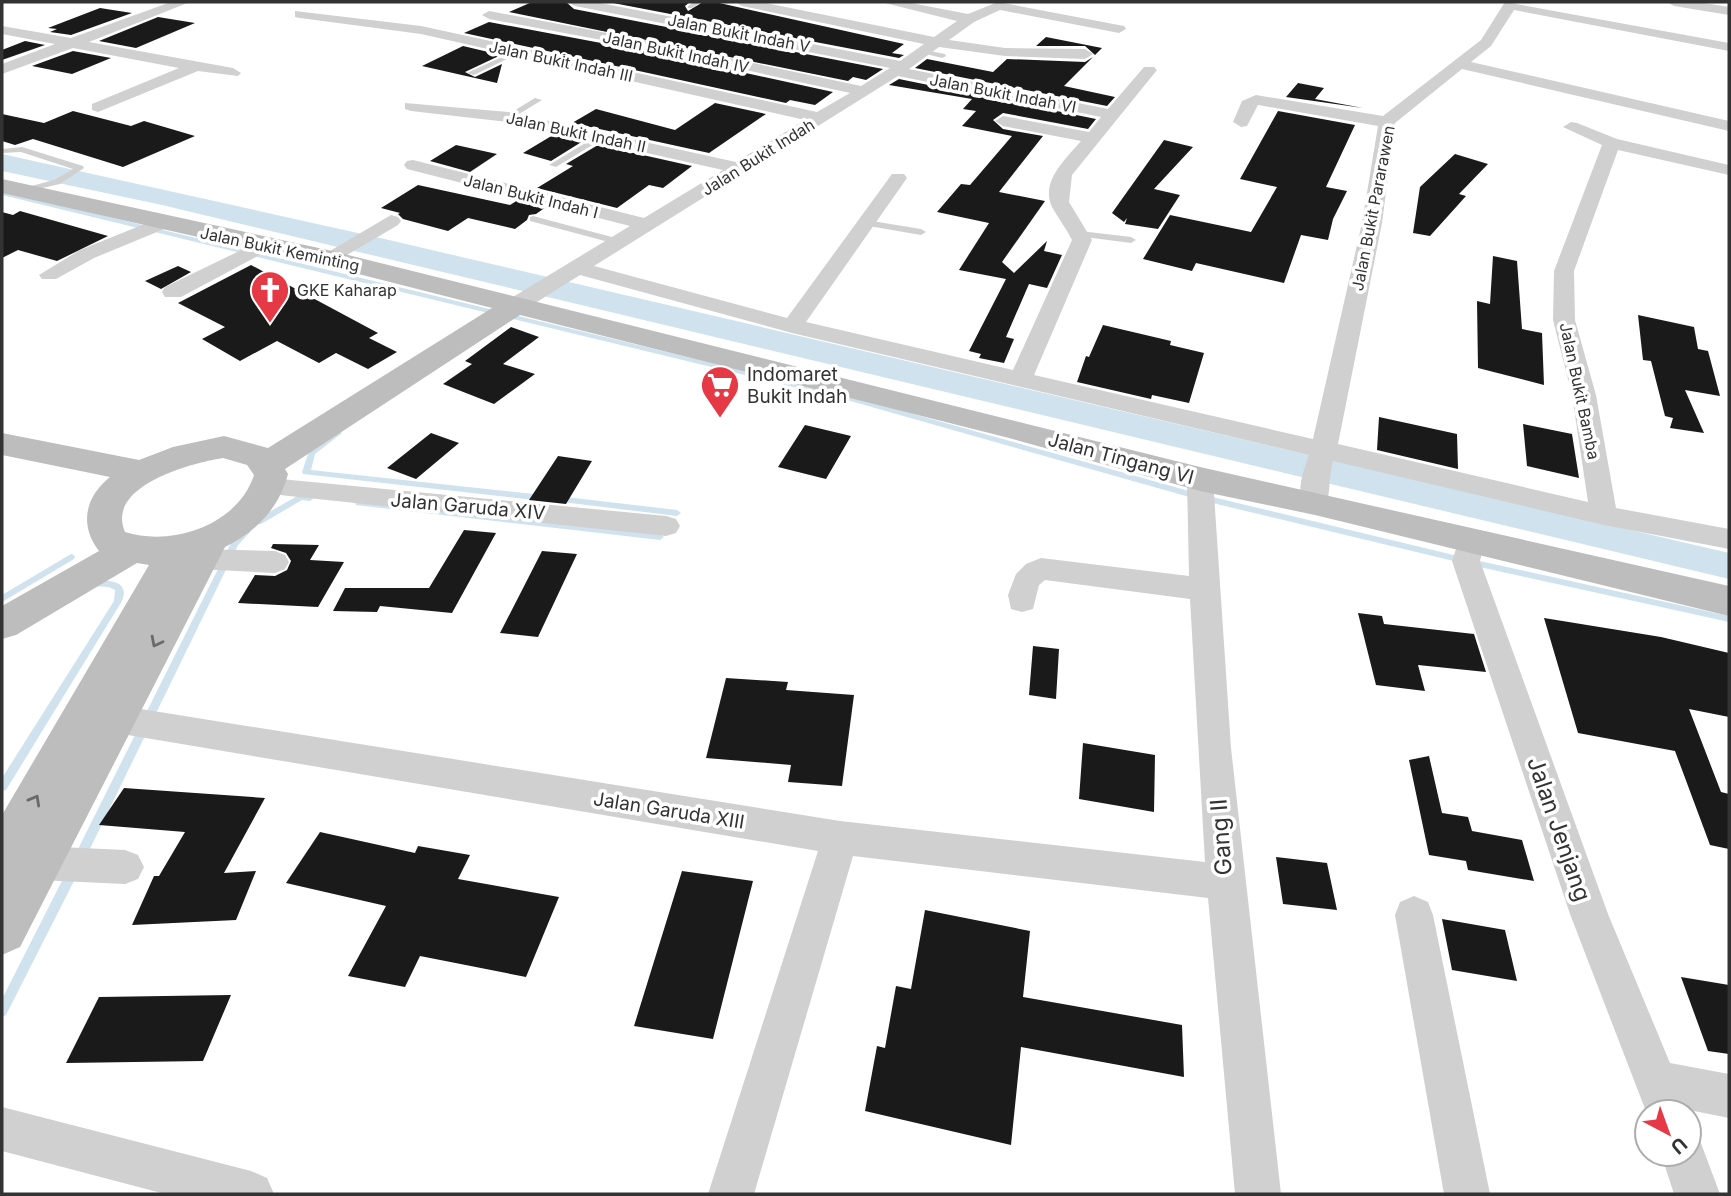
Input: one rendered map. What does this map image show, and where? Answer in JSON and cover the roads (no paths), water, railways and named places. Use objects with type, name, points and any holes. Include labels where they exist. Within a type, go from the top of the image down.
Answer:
[{"type":"main road","name":"Jalan Bukit Keminting","points":[[13,189],[264,245],[336,254],[526,300]]},
{"type":"main road","name":"Jalan Tingang VI","points":[[526,300],[1200,479],[1318,472],[1471,541],[1729,601]]},
{"type":"main road","points":[[2,930],[20,861],[195,549],[256,510],[269,476],[526,300]]},
{"type":"main road","points":[[2,444],[141,472]]},
{"type":"main road","points":[[195,549],[130,550],[111,541],[102,526],[111,498],[141,472],[191,451],[224,447],[251,452],[269,476]]},
{"type":"main road","points":[[20,861],[116,719],[195,549]]},
{"type":"main road","points":[[2,624],[130,550]]},
{"type":"street","points":[[2,69],[183,2]]},
{"type":"street","name":"Jalan Bukit Indah V","points":[[575,2],[899,69]]},
{"type":"street","points":[[742,2],[933,50],[1085,54]]},
{"type":"street","points":[[888,2],[969,19]]},
{"type":"street","points":[[1674,2],[1729,11]]},
{"type":"street","points":[[1511,3],[1729,47]]},
{"type":"street","name":"Jalan Bukit Pararawen","points":[[1318,472],[1372,223],[1387,122],[1486,43],[1511,3]]},
{"type":"street","name":"Jalan Bukit Indah","points":[[526,300],[933,50],[969,19],[998,6],[1119,29]]},
{"type":"street","points":[[650,45],[723,7]]},
{"type":"street","name":"Jalan Bukit Indah III","points":[[300,14],[421,30],[820,118]]},
{"type":"street","name":"Jalan Bukit Indah IV","points":[[489,15],[650,45],[864,91]]},
{"type":"street","points":[[2,30],[233,73]]},
{"type":"street","points":[[1459,64],[1729,126]]},
{"type":"street","points":[[98,107],[194,67]]},
{"type":"street","name":"Jalan Bukit Indah VI","points":[[899,69],[1110,114]]},
{"type":"street","points":[[1021,378],[1082,240],[1059,204],[1056,190],[1063,174],[1149,70]]},
{"type":"street","points":[[1241,122],[1248,104],[1256,100],[1387,122]]},
{"type":"street","name":"Jalan Bukit Indah II","points":[[411,106],[508,117],[739,168]]},
{"type":"street","points":[[1003,121],[1093,138]]},
{"type":"street","points":[[1571,127],[1612,143],[1729,170]]},
{"type":"street","name":"Jalan Bukit Bamba","points":[[1604,515],[1584,395],[1564,320],[1564,271],[1612,143]]},
{"type":"street","name":"Jalan Bukit Indah I","points":[[413,165],[650,225]]},
{"type":"street","points":[[792,326],[898,178]]},
{"type":"street","points":[[336,254],[391,221]]},
{"type":"street","points":[[49,275],[162,223]]},
{"type":"street","points":[[173,292],[264,245]]},
{"type":"street","points":[[569,274],[1021,378],[1318,472],[1604,515],[1729,539]]},
{"type":"street","name":"Jalan Garuda XIV","points":[[269,476],[666,526]]},
{"type":"street","name":"Gang II","points":[[1200,479],[1202,589],[1224,882],[1258,1194]]},
{"type":"street","name":"Jalan Jenjang","points":[[1471,541],[1466,561],[1588,914],[1663,1097]]},
{"type":"street","points":[[195,549],[275,562]]},
{"type":"street","points":[[1021,601],[1023,586],[1030,574],[1041,569],[1202,589]]},
{"type":"street","name":"Jalan Garuda XIII","points":[[116,719],[840,838],[1224,882]]},
{"type":"street","points":[[731,1194],[840,838]]},
{"type":"street","points":[[20,861],[125,867]]},
{"type":"street","points":[[1414,915],[1467,1194]]},
{"type":"street","points":[[1663,1097],[1729,1096]]},
{"type":"street","points":[[2,1129],[251,1194]]},
{"type":"street","points":[[1688,1168],[1697,1194]]},
{"type":"lane","points":[[690,7],[698,2]]},
{"type":"lane","points":[[471,73],[517,52]]},
{"type":"lane","points":[[508,117],[538,100]]},
{"type":"lane","points":[[553,165],[600,138]]},
{"type":"lane","points":[[2,151],[22,149],[79,166],[79,171],[57,182],[13,189]]},
{"type":"lane","points":[[533,219],[620,242]]},
{"type":"lane","points":[[866,223],[921,232]]},
{"type":"lane","points":[[1080,234],[1131,240]]},
{"type":"water","points":[[2,154],[376,237],[1729,553],[1729,579],[162,205],[2,171]]},
{"type":"waterway","points":[[2,193],[849,398],[1200,497],[1466,561],[1729,619]]},
{"type":"waterway","points":[[338,433],[312,453],[306,472],[543,498]]},
{"type":"waterway","points":[[258,522],[301,497],[310,498]]},
{"type":"waterway","points":[[557,499],[677,513]]},
{"type":"waterway","points":[[359,503],[660,537]]},
{"type":"waterway","points":[[80,857],[235,543],[247,531]]},
{"type":"waterway","points":[[2,599],[71,557]]},
{"type":"waterway","points":[[2,787],[118,601],[119,589],[111,584],[95,584]]},
{"type":"waterway","points":[[2,1011],[72,873]]},
{"type":"place","name":"GKE Kaharap","points":[[270,324]]},
{"type":"place","name":"Indomaret Bukit Indah","points":[[720,419]]}]
